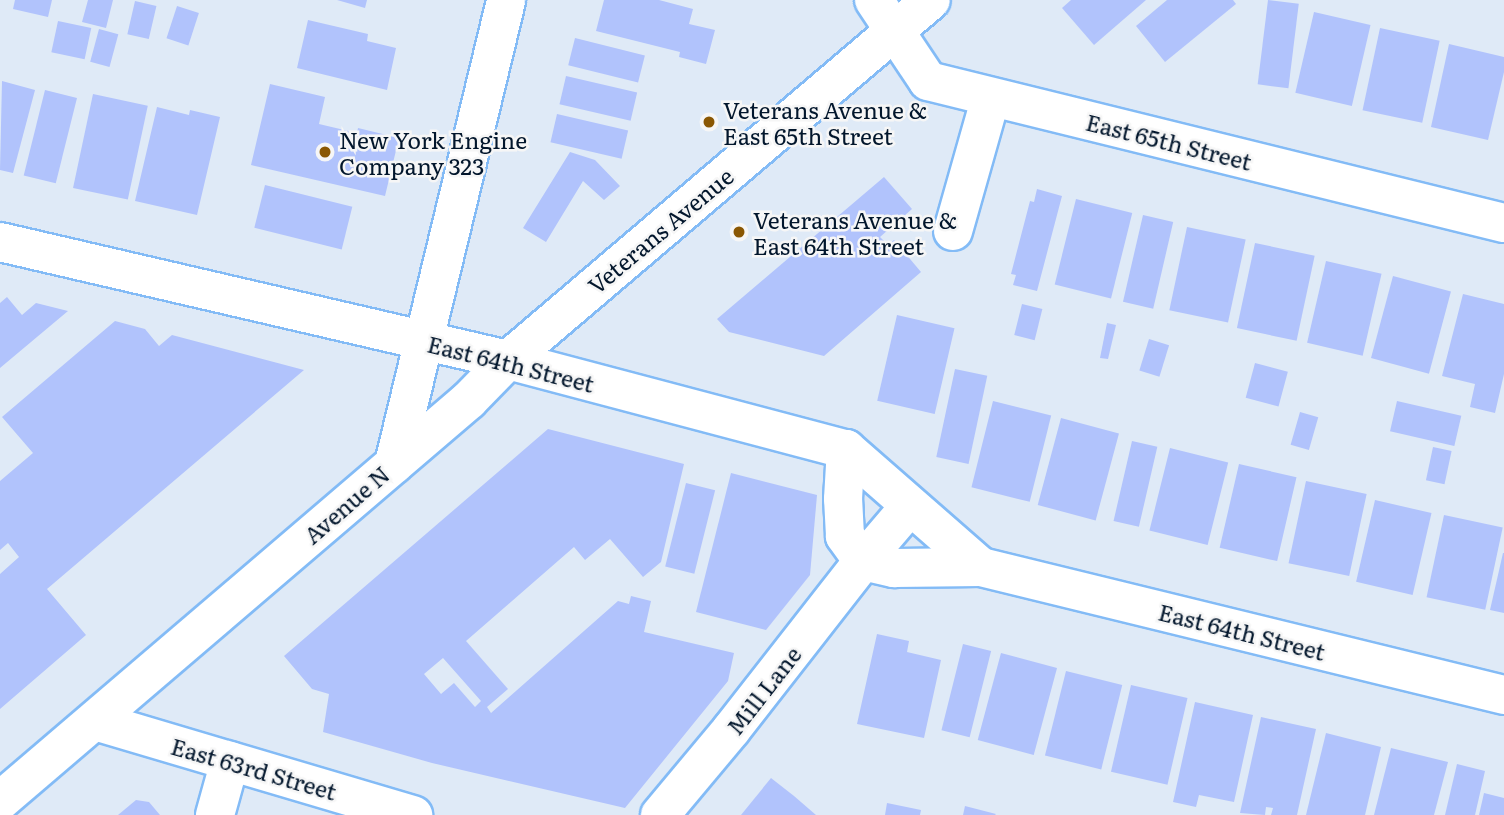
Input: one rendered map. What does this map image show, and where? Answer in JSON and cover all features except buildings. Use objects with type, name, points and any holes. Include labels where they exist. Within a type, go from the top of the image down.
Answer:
[{"type":"street","name":"Avenue N","points":[[0,801],[394,464],[506,0]]},
{"type":"street","name":"Veterans Avenue","points":[[394,464],[469,400],[508,360],[884,15],[931,0]]},
{"type":"street","name":"East 65th Street","points":[[884,15],[928,81],[1504,223]]},
{"type":"street","points":[[953,232],[991,97]]},
{"type":"street","name":"East 64th Street","points":[[0,242],[508,360],[846,449],[981,567]]},
{"type":"street","points":[[846,449],[845,536],[863,561]]},
{"type":"street","name":"Mill Lane","points":[[660,815],[910,506]]},
{"type":"street","name":"East 64th Street","points":[[863,561],[894,568],[981,567],[1504,695]]},
{"type":"street","name":"East 63rd Street","points":[[95,721],[413,815]]},
{"type":"street","points":[[215,815],[230,761]]},
{"type":"place","name":"Veterans Avenue & East 65th Street","points":[[709,122]]},
{"type":"place","name":"New York Engine Company 323","points":[[325,152]]},
{"type":"place","name":"Veterans Avenue & East 64th Street","points":[[739,232]]}]
